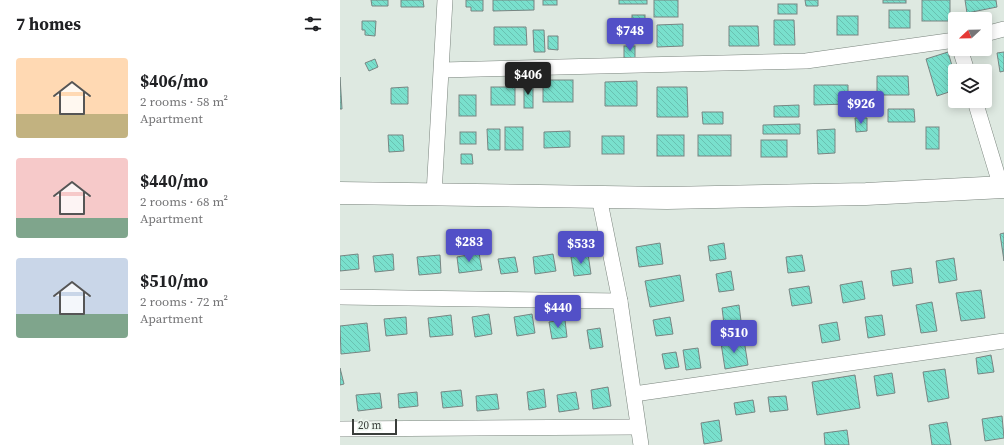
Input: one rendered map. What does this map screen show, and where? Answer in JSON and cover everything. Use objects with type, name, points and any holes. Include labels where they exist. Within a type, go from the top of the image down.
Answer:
[{"type":"street","points":[[434,194],[445,0]]},
{"type":"street","points":[[992,32],[1004,29]]},
{"type":"street","points":[[442,70],[806,61],[948,41]]},
{"type":"street","points":[[340,193],[599,197],[858,194],[1003,187],[978,108]]},
{"type":"street","points":[[599,197],[620,301],[641,445]]},
{"type":"street","points":[[340,297],[620,301]]},
{"type":"street","points":[[634,394],[1004,341]]},
{"type":"street","points":[[340,429],[638,427]]},
{"type":"building","points":[[371,0],[388,0],[388,6],[372,6]]},
{"type":"building","points":[[401,0],[423,0],[424,7],[401,7]]},
{"type":"building","points":[[466,0],[483,0],[483,11],[471,11],[471,7],[466,7]]},
{"type":"building","points":[[493,0],[534,0],[534,10],[493,11]]},
{"type":"building","points":[[543,0],[557,0],[557,5],[543,5]]},
{"type":"building","points":[[619,0],[647,0],[647,4],[619,4]]},
{"type":"building","points":[[654,0],[678,0],[678,17],[654,17]]},
{"type":"building","points":[[805,0],[818,0],[818,6],[806,6]]},
{"type":"building","points":[[883,0],[906,0],[906,3],[883,3]]},
{"type":"building","points":[[922,0],[950,0],[948,21],[922,21]]},
{"type":"building","points":[[965,0],[996,0],[997,7],[967,12]]},
{"type":"building","points":[[778,4],[797,4],[797,14],[778,14]]},
{"type":"building","points":[[889,10],[910,10],[910,28],[889,28]]},
{"type":"building","points":[[632,15],[645,15],[645,30],[632,30]]},
{"type":"building","points":[[837,16],[858,16],[858,35],[837,35]]},
{"type":"building","points":[[774,20],[794,20],[795,45],[774,45]]},
{"type":"building","points":[[362,21],[376,21],[375,36],[365,35],[365,30],[362,30]]},
{"type":"building","points":[[683,24],[683,46],[657,47],[657,25]]},
{"type":"building","points":[[729,26],[758,26],[759,46],[729,46]]},
{"type":"building","points":[[494,27],[526,27],[527,45],[494,45]]},
{"type":"building","points":[[533,30],[544,30],[545,52],[534,52]]},
{"type":"building","points":[[548,36],[558,36],[558,50],[548,49]]},
{"type":"building","points":[[624,46],[635,46],[635,58],[624,58]]},
{"type":"building","points":[[948,52],[952,64],[948,64],[948,92],[937,96],[926,59]]},
{"type":"building","points":[[1004,52],[1004,71],[1000,72],[997,53]]},
{"type":"building","points":[[375,59],[378,67],[369,71],[365,63]]},
{"type":"building","points":[[877,76],[908,76],[909,95],[877,95]]},
{"type":"building","points":[[340,77],[342,109],[340,109]]},
{"type":"building","points":[[543,80],[573,80],[573,102],[543,102]]},
{"type":"building","points":[[637,81],[637,106],[605,106],[605,82]]},
{"type":"building","points":[[524,85],[533,85],[533,108],[524,108]]},
{"type":"building","points":[[814,85],[848,85],[848,104],[814,105]]},
{"type":"building","points":[[408,87],[408,104],[391,104],[391,88]]},
{"type":"building","points":[[491,87],[515,87],[515,105],[491,105]]},
{"type":"building","points":[[657,87],[687,87],[688,117],[657,117]]},
{"type":"building","points":[[459,95],[476,95],[476,116],[459,116]]},
{"type":"building","points":[[799,105],[799,117],[774,117],[774,106]]},
{"type":"building","points":[[888,109],[914,109],[915,122],[888,122]]},
{"type":"building","points":[[702,112],[723,112],[723,124],[703,124]]},
{"type":"building","points":[[855,118],[867,118],[867,131],[856,132]]},
{"type":"building","points":[[800,124],[800,134],[763,134],[763,125]]},
{"type":"building","points":[[505,127],[523,127],[523,150],[505,150]]},
{"type":"building","points":[[926,127],[939,127],[939,149],[926,149]]},
{"type":"building","points":[[487,129],[500,129],[500,150],[488,150]]},
{"type":"building","points":[[835,129],[835,153],[818,154],[817,130]]},
{"type":"building","points":[[570,131],[570,147],[544,148],[544,132]]},
{"type":"building","points":[[460,132],[476,132],[476,144],[460,144]]},
{"type":"building","points":[[388,135],[403,135],[404,151],[389,152]]},
{"type":"building","points":[[657,135],[684,135],[684,156],[657,156]]},
{"type":"building","points":[[698,135],[731,135],[731,156],[698,156]]},
{"type":"building","points":[[602,136],[624,136],[624,154],[602,154]]},
{"type":"building","points":[[761,140],[787,140],[787,157],[761,157]]},
{"type":"building","points":[[461,154],[472,154],[473,164],[461,164]]},
{"type":"building","points":[[1004,233],[1004,261],[1000,234]]},
{"type":"building","points":[[660,243],[663,264],[639,267],[636,247]]},
{"type":"building","points":[[724,243],[726,259],[710,261],[708,246]]},
{"type":"building","points":[[479,253],[482,270],[459,273],[457,257]]},
{"type":"building","points":[[358,254],[359,269],[340,271],[340,256]]},
{"type":"building","points":[[393,254],[394,270],[375,272],[373,256]]},
{"type":"building","points":[[553,254],[556,271],[535,274],[533,257]]},
{"type":"building","points":[[588,254],[591,274],[574,276],[571,257]]},
{"type":"building","points":[[440,255],[441,273],[419,275],[417,257]]},
{"type":"building","points":[[802,255],[805,271],[788,273],[786,257]]},
{"type":"building","points":[[515,257],[518,272],[501,274],[498,259]]},
{"type":"building","points":[[954,258],[957,280],[939,283],[936,261]]},
{"type":"building","points":[[911,268],[913,283],[893,286],[891,271]]},
{"type":"building","points":[[731,271],[734,290],[719,292],[716,274]]},
{"type":"building","points":[[680,275],[684,301],[650,307],[645,281]]},
{"type":"building","points":[[862,281],[865,299],[843,303],[840,285]]},
{"type":"building","points":[[809,286],[812,303],[792,306],[789,289]]},
{"type":"building","points":[[981,290],[985,318],[961,321],[956,293]]},
{"type":"building","points":[[932,302],[937,331],[921,333],[916,305]]},
{"type":"building","points":[[739,305],[741,321],[724,324],[722,308]]},
{"type":"building","points":[[489,314],[492,334],[475,337],[472,317]]},
{"type":"building","points":[[532,314],[535,333],[517,336],[514,317]]},
{"type":"building","points":[[451,315],[453,335],[430,337],[428,318]]},
{"type":"building","points":[[882,315],[885,335],[868,338],[865,317]]},
{"type":"building","points":[[406,317],[407,334],[386,336],[384,319]]},
{"type":"building","points":[[670,317],[673,334],[656,336],[653,320]]},
{"type":"building","points":[[565,320],[567,337],[552,339],[549,322]]},
{"type":"building","points":[[837,322],[840,340],[822,343],[819,325]]},
{"type":"building","points":[[367,323],[370,351],[341,354],[340,326]]},
{"type":"building","points":[[600,328],[603,347],[590,349],[587,330]]},
{"type":"building","points":[[744,340],[748,365],[725,369],[721,343]]},
{"type":"building","points":[[698,348],[701,368],[686,370],[683,350]]},
{"type":"building","points":[[676,352],[679,367],[665,369],[662,354]]},
{"type":"building","points":[[991,355],[994,372],[978,374],[976,358]]},
{"type":"building","points":[[340,368],[344,384],[340,385]]},
{"type":"building","points":[[945,369],[949,398],[928,402],[923,372]]},
{"type":"building","points":[[892,373],[895,393],[877,396],[874,376]]},
{"type":"building","points":[[855,375],[860,408],[817,415],[812,382]]},
{"type":"building","points":[[608,387],[611,406],[593,409],[591,390]]},
{"type":"building","points":[[544,389],[546,407],[529,410],[527,392]]},
{"type":"building","points":[[461,390],[463,406],[443,408],[441,392]]},
{"type":"building","points":[[417,392],[418,406],[399,408],[398,394]]},
{"type":"building","points":[[576,392],[579,409],[559,412],[557,395]]},
{"type":"building","points":[[380,393],[382,408],[358,411],[356,395]]},
{"type":"building","points":[[497,394],[499,409],[477,411],[476,396]]},
{"type":"building","points":[[786,396],[788,410],[770,412],[768,397]]},
{"type":"building","points":[[753,400],[755,412],[736,415],[734,403]]},
{"type":"building","points":[[1002,416],[1004,438],[985,441],[982,419]]},
{"type":"building","points":[[719,420],[722,441],[704,444],[701,423]]},
{"type":"building","points":[[947,422],[951,445],[932,445],[929,425]]},
{"type":"building","points":[[847,430],[849,445],[825,445],[824,433]]}]
